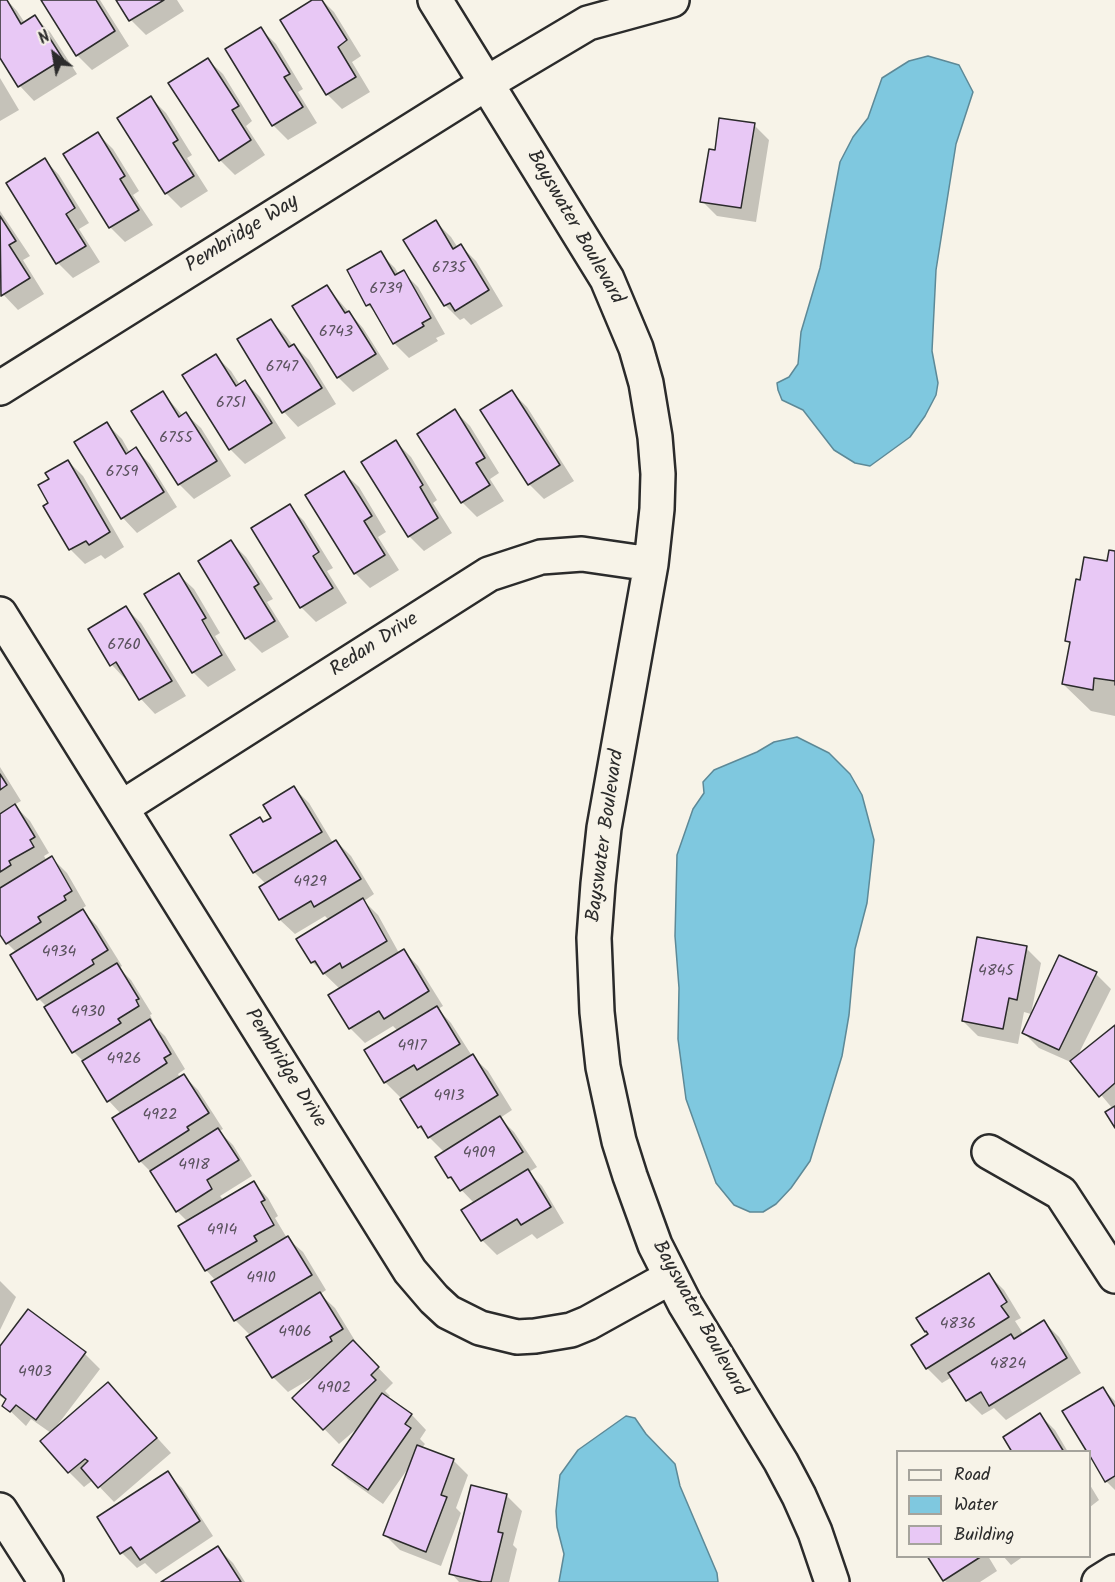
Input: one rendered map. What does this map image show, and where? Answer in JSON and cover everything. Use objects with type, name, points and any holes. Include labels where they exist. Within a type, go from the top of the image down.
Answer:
[{"type":"street","name":"Bayswater Boulevard","points":[[435,0],[590,247],[616,297],[636,348],[646,383],[656,437],[658,491],[651,564],[604,828],[594,938],[597,1012],[610,1105],[630,1176],[655,1245],[698,1327],[790,1479],[815,1532],[832,1582]]},
{"type":"street","name":"Pembridge Way","points":[[0,388],[487,82],[588,23],[672,0]]},
{"type":"street","name":"Redan Drive","points":[[121,808],[489,574],[541,557],[582,554],[651,564]]},
{"type":"street","name":"Pembridge Drive","points":[[0,614],[421,1286],[448,1312],[463,1320],[498,1334],[517,1337],[571,1330],[671,1277]]},
{"type":"street","points":[[989,1152],[1061,1193],[1115,1276]]},
{"type":"street","points":[[0,1510],[46,1582]]},
{"type":"street","points":[[1099,1582],[1115,1572]]},
{"type":"water","points":[[928,56],[959,65],[973,92],[956,144],[936,270],[932,351],[938,383],[936,395],[910,437],[870,466],[855,463],[834,450],[803,410],[782,400],[777,383],[789,377],[798,364],[801,332],[820,268],[840,162],[853,137],[868,118],[882,78],[909,61]]},
{"type":"water","points":[[797,737],[829,753],[850,774],[862,795],[874,840],[867,903],[855,949],[849,1015],[842,1056],[810,1161],[791,1188],[776,1204],[763,1212],[750,1212],[734,1205],[716,1183],[686,1099],[678,1039],[679,988],[675,936],[677,855],[693,809],[704,793],[703,782],[714,770],[757,752],[774,742]]},
{"type":"water","points":[[626,1416],[635,1418],[646,1434],[675,1464],[680,1486],[717,1573],[718,1582],[559,1582],[564,1554],[557,1527],[556,1511],[560,1475],[578,1450]]},
{"type":"building","points":[[0,0],[7,0],[21,24],[35,15],[63,59],[18,87],[0,58]]},
{"type":"building","points":[[41,0],[96,0],[115,31],[76,56]]},
{"type":"building","points":[[116,0],[164,0],[129,21]]},
{"type":"building","points":[[312,0],[322,0],[347,40],[338,47],[356,77],[326,95],[280,20]]},
{"type":"building","points":[[261,27],[290,74],[284,77],[303,107],[272,126],[225,49]]},
{"type":"building","points":[[208,58],[239,106],[232,110],[251,140],[219,161],[168,83]]},
{"type":"building","points":[[151,96],[178,140],[173,143],[194,176],[165,194],[117,118]]},
{"type":"building","points":[[719,118],[755,123],[741,208],[700,202],[709,149],[715,150]]},
{"type":"building","points":[[98,132],[125,176],[120,179],[139,210],[109,228],[63,154]]},
{"type":"building","points":[[45,158],[75,208],[66,214],[86,246],[56,264],[6,183]]},
{"type":"building","points":[[0,216],[16,241],[9,245],[30,278],[1,296]]},
{"type":"building","points":[[436,220],[453,249],[461,244],[489,290],[455,311],[450,303],[444,306],[403,240]]},
{"type":"building","points":[[381,251],[395,275],[404,270],[431,318],[422,323],[424,326],[393,344],[370,304],[366,306],[347,270]]},
{"type":"building","points":[[327,285],[345,313],[349,311],[376,354],[337,378],[292,306]]},
{"type":"building","points":[[271,319],[289,347],[294,344],[322,388],[282,413],[237,339]]},
{"type":"building","points":[[216,354],[236,386],[245,380],[272,423],[229,450],[182,375]]},
{"type":"building","points":[[512,390],[560,465],[528,485],[480,410]]},
{"type":"building","points":[[163,391],[179,417],[186,412],[217,461],[178,485],[131,411]]},
{"type":"building","points":[[455,409],[485,458],[476,463],[490,485],[461,503],[417,434]]},
{"type":"building","points":[[107,422],[126,454],[136,447],[164,492],[121,519],[74,442]]},
{"type":"building","points":[[396,440],[423,485],[420,487],[438,518],[408,537],[361,462]]},
{"type":"building","points":[[68,460],[110,532],[89,545],[86,541],[69,550],[43,506],[48,503],[38,485],[49,479],[45,473]]},
{"type":"building","points":[[344,471],[372,516],[364,521],[385,555],[354,574],[305,495]]},
{"type":"building","points":[[290,504],[319,552],[313,556],[333,588],[300,608],[251,528]]},
{"type":"building","points":[[231,540],[259,584],[254,587],[275,621],[245,639],[198,561]]},
{"type":"building","points":[[1109,550],[1115,551],[1115,681],[1094,678],[1093,690],[1062,684],[1070,642],[1065,641],[1076,579],[1080,580],[1084,557],[1107,561]]},
{"type":"building","points":[[179,573],[206,618],[202,620],[222,655],[192,673],[144,594]]},
{"type":"building","points":[[126,606],[172,681],[139,700],[116,662],[110,666],[88,629]]},
{"type":"building","points":[[0,774],[7,785],[0,790]]},
{"type":"building","points":[[294,786],[322,832],[253,873],[230,835],[260,817],[263,822],[271,818],[263,805]]},
{"type":"building","points":[[15,804],[35,837],[30,840],[34,847],[9,861],[11,865],[0,872],[0,814]]},
{"type":"building","points":[[336,840],[361,879],[314,907],[311,901],[279,920],[259,887]]},
{"type":"building","points":[[52,856],[72,891],[64,896],[66,900],[38,917],[41,922],[6,944],[0,935],[0,888]]},
{"type":"building","points":[[363,898],[387,941],[342,968],[340,963],[323,974],[315,961],[311,963],[296,939]]},
{"type":"building","points":[[83,909],[108,950],[92,960],[94,964],[37,1000],[10,955]]},
{"type":"building","points":[[977,937],[1027,946],[1017,1000],[1009,998],[1003,1029],[962,1021]]},
{"type":"building","points":[[404,949],[429,991],[384,1019],[379,1011],[349,1029],[328,995]]},
{"type":"building","points":[[1059,955],[1097,972],[1059,1050],[1022,1033]]},
{"type":"building","points":[[117,963],[139,999],[136,1000],[139,1006],[118,1019],[121,1023],[72,1053],[44,1007]]},
{"type":"building","points":[[437,1006],[460,1044],[417,1070],[414,1065],[384,1083],[364,1050]]},
{"type":"building","points":[[150,1019],[171,1054],[164,1058],[167,1063],[107,1102],[82,1061]]},
{"type":"building","points":[[1115,1025],[1115,1083],[1099,1097],[1070,1061]]},
{"type":"building","points":[[473,1054],[498,1095],[428,1138],[421,1126],[418,1128],[400,1099]]},
{"type":"building","points":[[184,1074],[209,1113],[187,1127],[189,1130],[139,1162],[112,1118]]},
{"type":"building","points":[[1115,1106],[1115,1128],[1105,1112]]},
{"type":"building","points":[[500,1116],[523,1152],[460,1191],[451,1177],[448,1178],[435,1157]]},
{"type":"building","points":[[218,1128],[239,1160],[207,1180],[212,1189],[176,1212],[150,1171]]},
{"type":"building","points":[[528,1169],[551,1207],[521,1225],[517,1219],[481,1241],[461,1210]]},
{"type":"building","points":[[254,1181],[265,1200],[261,1202],[274,1225],[254,1236],[257,1241],[205,1271],[178,1226]]},
{"type":"building","points":[[288,1236],[312,1275],[234,1321],[211,1282]]},
{"type":"building","points":[[989,1273],[1007,1302],[1001,1306],[1009,1317],[926,1369],[911,1345],[928,1334],[916,1318]]},
{"type":"building","points":[[320,1292],[343,1329],[330,1337],[332,1341],[272,1378],[246,1337]]},
{"type":"building","points":[[28,1309],[86,1352],[36,1420],[16,1405],[10,1412],[2,1406],[6,1399],[0,1394],[0,1346]]},
{"type":"building","points":[[1044,1320],[1067,1358],[989,1406],[981,1392],[966,1401],[948,1373],[1011,1334],[1014,1339]]},
{"type":"building","points":[[353,1340],[379,1367],[371,1375],[376,1380],[323,1430],[292,1398]]},
{"type":"building","points":[[108,1382],[157,1438],[98,1488],[81,1468],[88,1461],[85,1459],[68,1473],[40,1441]]},
{"type":"building","points":[[1103,1387],[1115,1407],[1115,1476],[1105,1482],[1091,1458],[1091,1450],[1086,1450],[1062,1411]]},
{"type":"building","points":[[382,1393],[412,1414],[405,1424],[411,1428],[368,1490],[332,1465]]},
{"type":"building","points":[[1040,1413],[1063,1450],[1011,1450],[1003,1437]]},
{"type":"building","points":[[417,1445],[454,1459],[441,1495],[447,1497],[426,1552],[383,1535]]},
{"type":"building","points":[[168,1471],[200,1521],[140,1560],[131,1547],[120,1554],[97,1517]]},
{"type":"building","points":[[471,1485],[507,1494],[498,1532],[503,1533],[491,1582],[449,1574]]},
{"type":"building","points":[[218,1546],[241,1582],[161,1582]]},
{"type":"building","points":[[928,1558],[979,1558],[943,1581]]}]
